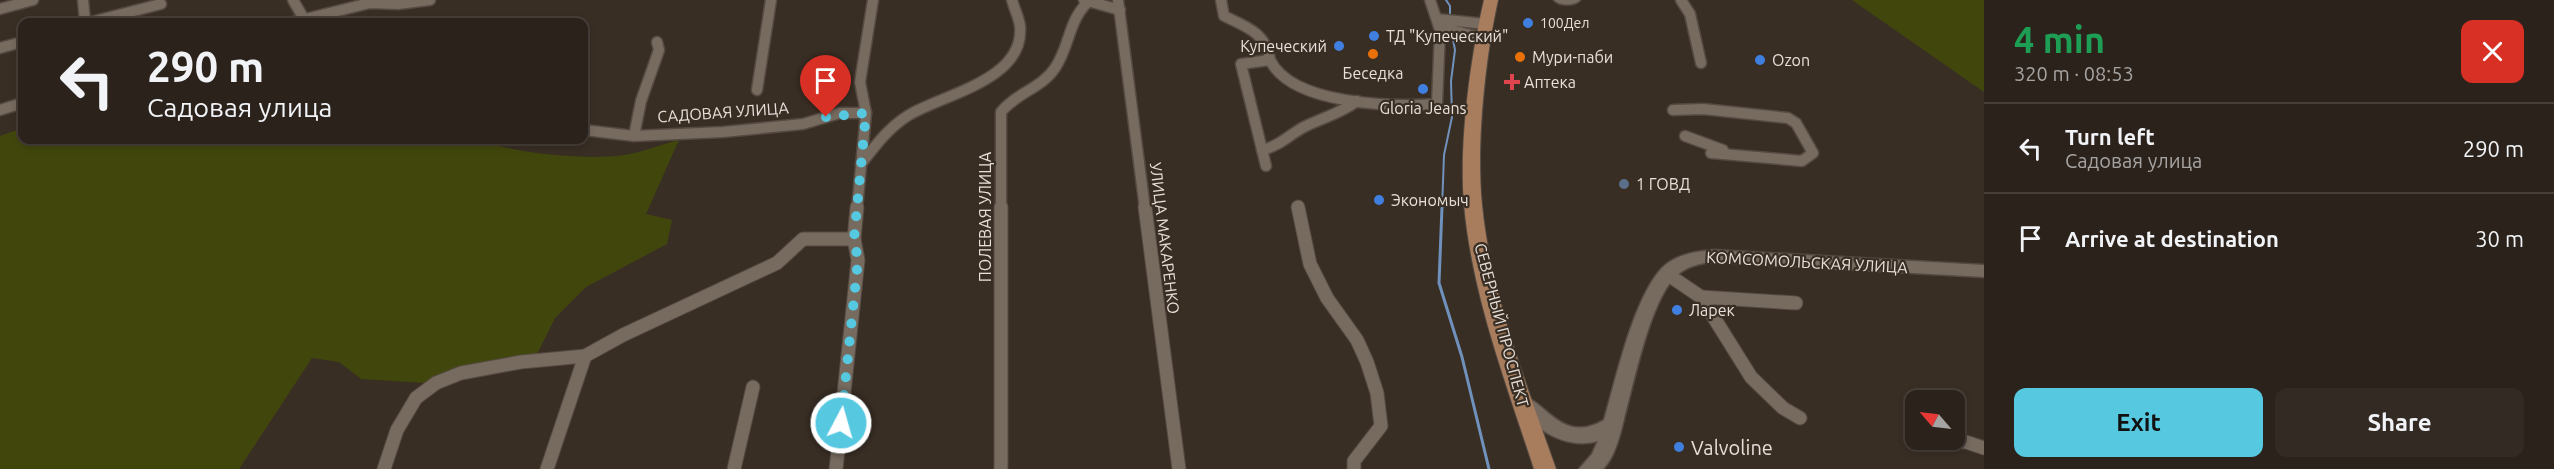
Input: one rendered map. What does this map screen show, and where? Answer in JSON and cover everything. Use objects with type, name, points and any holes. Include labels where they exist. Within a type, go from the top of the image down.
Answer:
[{"type":"main road","name":"СЕВЕРНЫЙ ПРОСПЕКТ","points":[[1491,0],[1484,31],[1472,176],[1474,213],[1483,269],[1545,469]]},
{"type":"main road","points":[[1560,0],[1574,0]]},
{"type":"main road","name":"КОМСОМОЛЬСКАЯ УЛИЦА","points":[[1589,469],[1599,460],[1613,425],[1656,288],[1667,274],[1682,263],[1696,257],[1714,256],[1984,271]]},
{"type":"main road","points":[[1523,403],[1544,423],[1569,434],[1586,437],[1600,435],[1613,425]]},
{"type":"street","points":[[83,0],[85,18]]},
{"type":"street","points":[[293,0],[303,18]]},
{"type":"street","points":[[308,18],[370,3],[430,0]]},
{"type":"street","points":[[757,90],[771,0]]},
{"type":"street","points":[[836,469],[858,260],[854,239],[866,113],[860,82],[873,0]]},
{"type":"street","points":[[861,164],[890,129],[907,116],[988,79],[1014,58],[1020,38],[1018,15],[1012,0]]},
{"type":"street","points":[[1221,0],[1224,16],[1262,35],[1270,60],[1280,76],[1297,86],[1358,101],[1421,106],[1437,104],[1446,25],[1430,0]]},
{"type":"street","points":[[1681,0],[1690,16],[1696,51],[1701,63]]},
{"type":"street","points":[[0,9],[30,1]]},
{"type":"street","points":[[22,14],[30,1]]},
{"type":"street","points":[[1086,1],[1119,5]]},
{"type":"street","name":"ПОЛЕВАЯ УЛИЦА","points":[[1001,469],[1001,112],[1009,99],[1032,88],[1054,69],[1066,42],[1072,16],[1086,1]]},
{"type":"street","points":[[107,18],[161,4]]},
{"type":"street","name":"УЛИЦА МАКАРЕНКО","points":[[1119,5],[1179,469]]},
{"type":"street","points":[[1446,25],[1484,31]]},
{"type":"street","points":[[1446,25],[1484,31]]},
{"type":"street","points":[[634,136],[641,101],[659,50],[657,42]]},
{"type":"street","points":[[0,48],[18,43]]},
{"type":"street","points":[[1266,166],[1241,64],[1270,60]]},
{"type":"street","points":[[1262,150],[1280,146],[1301,129],[1328,118],[1358,101]]},
{"type":"street","points":[[0,110],[18,104]]},
{"type":"street","points":[[1673,110],[1702,109],[1788,118],[1796,123],[1814,153],[1802,160],[1711,153]]},
{"type":"street","name":"САДОВАЯ УЛИЦА","points":[[588,130],[634,136],[723,132],[804,124],[840,113],[866,113]]},
{"type":"street","points":[[1685,136],[1739,155]]},
{"type":"street","points":[[1298,207],[1310,264],[1327,298],[1357,340],[1377,393],[1381,426],[1354,461],[1354,469]]},
{"type":"street","points":[[384,469],[397,430],[416,398],[436,383],[461,373],[521,362],[585,356],[623,335],[777,263],[803,239],[854,239]]},
{"type":"street","points":[[1667,274],[1701,297],[1752,377],[1783,408],[1800,418]]},
{"type":"street","points":[[1701,297],[1796,303]]},
{"type":"street","points":[[547,469],[559,427],[585,356]]},
{"type":"street","points":[[735,469],[753,387]]},
{"type":"street","points":[[1965,442],[1984,448]]},
{"type":"green space","points":[[1852,0],[1984,0],[1984,92]]},
{"type":"green space","points":[[18,129],[18,144],[491,144],[575,157],[630,154],[679,140],[646,214],[672,220],[667,244],[586,287],[555,318],[537,354],[425,383],[361,379],[339,362],[312,358],[239,469],[0,469],[0,136]]},
{"type":"waterway","points":[[1446,0],[1450,6],[1450,19]]},
{"type":"waterway","points":[[1442,209],[1444,155],[1452,117],[1451,81],[1455,50],[1452,34]]},
{"type":"waterway","points":[[1442,207],[1439,283],[1462,357],[1489,469]]},
{"type":"place","name":"100Дел","points":[[1528,23]]},
{"type":"place","name":"ТД \"Купеческий\"","points":[[1374,36]]},
{"type":"place","name":"Купеческий","points":[[1339,46]]},
{"type":"place","name":"Беседка","points":[[1373,54]]},
{"type":"place","name":"Мури-паби","points":[[1520,57]]},
{"type":"place","name":"Ozon","points":[[1760,60]]},
{"type":"place","name":"Аптека","points":[[1512,82]]},
{"type":"place","name":"Gloria Jeans","points":[[1423,89]]},
{"type":"place","name":"1 ГОВД","points":[[1624,184]]},
{"type":"place","name":"Экономыч","points":[[1379,200]]},
{"type":"place","name":"Ларек","points":[[1677,310]]},
{"type":"place","name":"Valvoline","points":[[1679,447]]},
{"type":"route","points":[[826,117],[849,112],[866,113],[854,239],[858,260],[841,423]]}]
